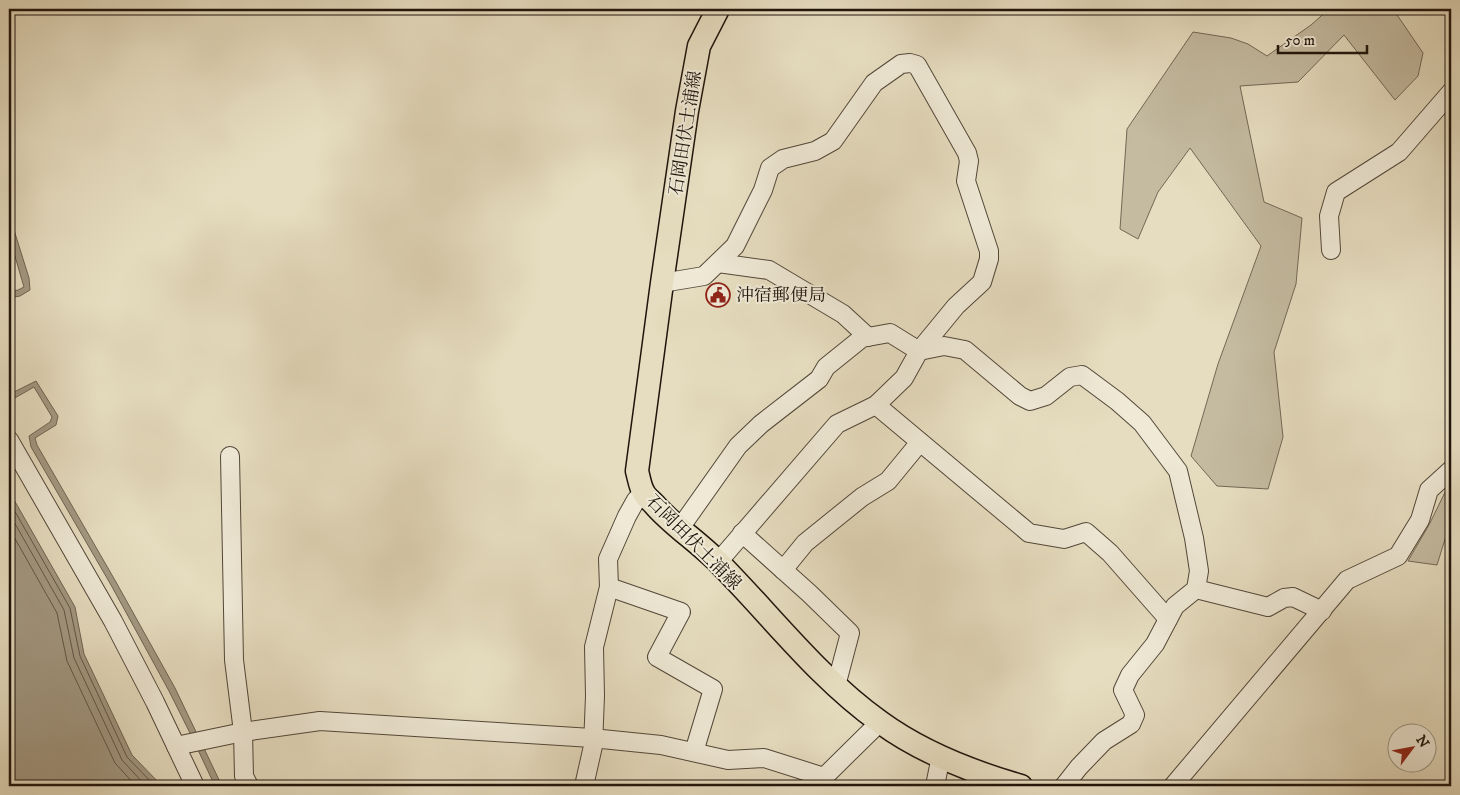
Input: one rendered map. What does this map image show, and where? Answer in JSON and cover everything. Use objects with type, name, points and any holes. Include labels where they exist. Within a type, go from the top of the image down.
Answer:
[{"type":"main road","name":"石岡田伏土浦線","points":[[718,9],[699,46],[686,120],[637,471],[644,493],[660,511],[718,562],[772,621],[836,686],[880,722],[911,742],[941,756],[996,779],[1021,786]]},
{"type":"street","points":[[662,284],[704,276],[735,246],[763,190],[770,168],[783,159],[815,151],[833,141],[874,83],[901,64],[916,64],[967,153],[969,161],[966,181],[989,251],[989,259],[982,282],[956,306],[919,351],[904,378],[876,405],[837,424],[718,562]]},
{"type":"street","points":[[1331,250],[1329,216],[1336,192],[1399,152],[1451,92]]},
{"type":"street","points":[[718,263],[769,270],[843,314],[868,337]]},
{"type":"street","points":[[680,528],[738,446],[819,378],[826,367],[862,338],[890,333],[919,351],[944,346],[965,350],[1020,396],[1030,401],[1046,396],[1070,377],[1082,375],[1117,400],[1142,423],[1178,471],[1194,538],[1199,571],[1196,589],[1176,606],[1154,644],[1130,675],[1123,690],[1135,715],[1131,724],[1104,741],[1064,786]]},
{"type":"street","points":[[876,405],[1029,533],[1064,540],[1086,532],[1110,553],[1168,619]]},
{"type":"street","points":[[9,440],[113,621],[156,702],[190,743],[195,786]]},
{"type":"street","points":[[782,570],[804,543],[862,497],[888,481],[920,442]]},
{"type":"street","points":[[230,456],[234,660],[242,732],[244,776],[249,786]]},
{"type":"street","points":[[1172,786],[1347,580],[1398,556],[1420,520],[1429,490],[1451,470]]},
{"type":"street","points":[[584,786],[593,746],[594,647],[609,587],[608,559],[627,516],[636,500],[644,493]]},
{"type":"street","points":[[742,533],[850,633],[836,686]]},
{"type":"street","points":[[609,587],[681,612],[657,657],[714,689],[694,752]]},
{"type":"street","points":[[1196,589],[1268,607],[1284,598],[1293,597],[1322,611]]},
{"type":"street","points":[[190,743],[242,732],[320,721],[592,738],[662,745],[728,760],[764,758],[819,782],[880,722]]},
{"type":"street","points":[[935,786],[941,756]]},
{"type":"shaded area","points":[[1329,9],[1393,9],[1423,53],[1418,76],[1395,100],[1344,35],[1298,82],[1240,86],[1264,202],[1302,218],[1296,284],[1274,352],[1283,437],[1268,489],[1217,486],[1191,456],[1218,364],[1261,246],[1190,148],[1158,192],[1138,239],[1120,229],[1127,129],[1193,32],[1231,38],[1248,44],[1267,56],[1311,25]]},
{"type":"shaded area","points":[[1451,480],[1451,529],[1446,536],[1437,565],[1408,561],[1430,523]]},
{"type":"water","points":[[9,214],[29,278],[30,290],[20,296],[9,298],[9,292],[24,287],[9,236]]},
{"type":"water","points":[[36,381],[58,416],[56,425],[35,438],[37,445],[175,688],[222,786],[215,786],[169,691],[111,585],[31,447],[29,436],[50,422],[52,417],[34,387],[13,399],[9,397],[9,392],[12,393]]},
{"type":"water","points":[[9,491],[75,607],[84,654],[132,755],[162,786],[9,786]]},
{"type":"place","name":"沖宿郵便局","points":[[718,295]]}]
